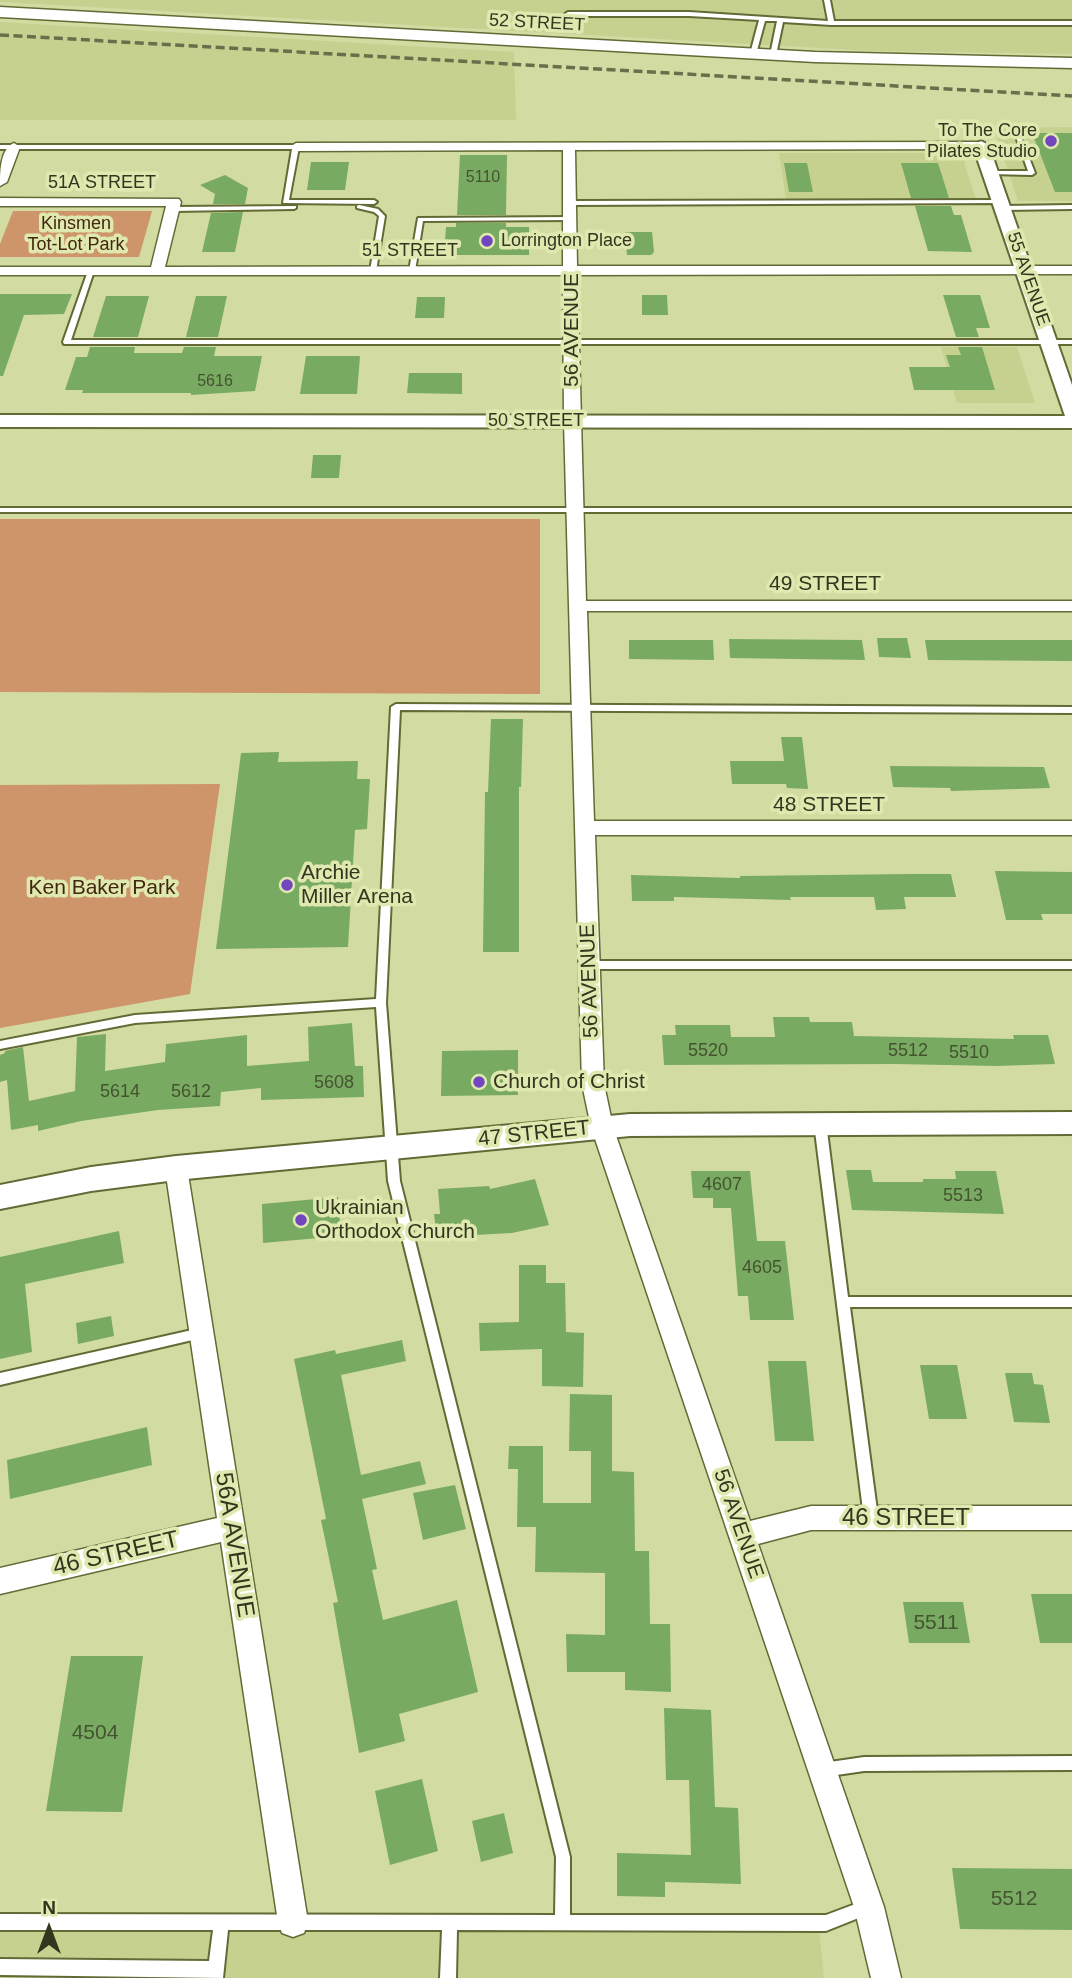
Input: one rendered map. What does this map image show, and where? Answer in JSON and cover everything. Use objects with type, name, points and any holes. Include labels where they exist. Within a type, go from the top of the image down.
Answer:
[{"type":"main road","name":"52 STREET","points":[[0,12],[916,62],[1072,63]]},
{"type":"street","name":"55 AVENUE","points":[[981,146],[1072,413]]},
{"type":"street","points":[[296,147],[981,146]]},
{"type":"street","points":[[0,182],[14,147]]},
{"type":"street","name":"56 AVENUE","points":[[569,147],[572,421],[593,1084],[602,1127],[869,1907],[886,1978]]},
{"type":"street","name":"51A STREET","points":[[0,202],[174,202],[157,271]]},
{"type":"street","name":"51 STREET","points":[[0,271],[1072,270]]},
{"type":"street","name":"50 STREET","points":[[0,421],[1072,422]]},
{"type":"street","name":"49 STREET","points":[[578,606],[1072,606]]},
{"type":"street","name":"48 STREET","points":[[585,828],[1072,828]]},
{"type":"street","name":"47 STREET","points":[[0,1197],[91,1179],[176,1168],[602,1127],[820,1123],[1072,1123]]},
{"type":"street","name":"56A AVENUE","points":[[176,1168],[293,1922]]},
{"type":"street","name":"46 STREET","points":[[742,1535],[811,1518],[1072,1518]]},
{"type":"street","name":"46 STREET","points":[[0,1581],[232,1527]]},
{"type":"lane","points":[[827,0],[831,23]]},
{"type":"lane","points":[[568,14],[689,14],[831,23],[1072,23]]},
{"type":"lane","points":[[753,54],[762,20]]},
{"type":"lane","points":[[773,55],[780,21]]},
{"type":"lane","points":[[990,173],[1032,173],[1016,132]]},
{"type":"lane","points":[[0,147],[296,147],[285,202],[374,202]]},
{"type":"lane","points":[[570,203],[1072,206]]},
{"type":"lane","points":[[174,209],[357,206],[376,210],[382,216],[373,271]]},
{"type":"lane","points":[[412,271],[420,219],[571,219]]},
{"type":"lane","points":[[91,271],[67,342],[1072,342]]},
{"type":"lane","points":[[0,510],[1072,510]]},
{"type":"lane","points":[[562,1923],[563,1857],[394,1181],[381,1003],[396,708],[1072,710]]},
{"type":"lane","points":[[589,965],[1072,965]]},
{"type":"lane","points":[[0,1045],[135,1019],[381,1003]]},
{"type":"lane","points":[[820,1123],[871,1518]]},
{"type":"lane","points":[[842,1301],[1072,1301]]},
{"type":"lane","points":[[0,1379],[201,1333]]},
{"type":"lane","points":[[822,1770],[864,1763],[1072,1763]]},
{"type":"lane","points":[[0,1922],[825,1923],[869,1907]]},
{"type":"lane","points":[[0,1967],[215,1974],[221,1923]]},
{"type":"lane","points":[[448,1978],[450,1923]]},
{"type":"shaded area","points":[[0,0],[1072,0],[1072,54],[872,51]]},
{"type":"shaded area","points":[[0,22],[514,52],[516,120],[0,120]]},
{"type":"shaded area","points":[[1072,127],[1072,201],[1018,201],[994,128]]},
{"type":"shaded area","points":[[779,153],[961,153],[976,199],[786,199]]},
{"type":"shaded area","points":[[941,347],[1017,347],[1035,403],[957,403]]},
{"type":"shaded area","points":[[819,1929],[824,1978],[0,1978],[0,1930]]},
{"type":"green space","name":"Kinsmen Tot-Lot Park","points":[[13,211],[152,211],[139,257],[0,257],[0,244]]},
{"type":"green space","points":[[0,519],[540,519],[540,694],[0,692]]},
{"type":"green space","name":"Ken Baker Park","points":[[220,784],[190,994],[0,1028],[0,785]]},
{"type":"building","points":[[1032,133],[1072,133],[1072,192],[1055,192]]},
{"type":"building","points":[[460,155],[507,155],[506,215],[457,215]]},
{"type":"building","points":[[311,162],[349,162],[345,190],[307,190]]},
{"type":"building","points":[[784,163],[807,163],[813,192],[789,192]]},
{"type":"building","points":[[901,163],[938,163],[949,198],[911,198]]},
{"type":"building","points":[[225,175],[248,188],[245,204],[213,204],[215,194],[200,185]]},
{"type":"building","points":[[915,206],[951,206],[954,215],[961,215],[972,252],[928,251]]},
{"type":"building","points":[[243,212],[235,252],[202,252],[211,213]]},
{"type":"building","name":"Lorrington Place","points":[[456,223],[506,223],[506,227],[529,227],[529,255],[444,255],[446,227],[456,227]]},
{"type":"building","points":[[625,232],[652,232],[654,252],[651,255],[627,255]]},
{"type":"building","points":[[0,294],[72,294],[64,314],[24,315],[3,376],[0,376]]},
{"type":"building","points":[[642,295],[667,295],[668,315],[642,315]]},
{"type":"building","points":[[943,295],[980,295],[990,328],[976,328],[979,337],[956,337]]},
{"type":"building","points":[[106,296],[149,296],[138,337],[93,337]]},
{"type":"building","points":[[196,296],[227,296],[218,337],[186,337]]},
{"type":"building","points":[[417,297],[445,297],[444,318],[415,318]]},
{"type":"building","points":[[90,347],[135,347],[134,353],[182,353],[184,347],[216,347],[214,356],[262,356],[255,391],[191,395],[82,393],[83,390],[65,390],[76,357],[87,357]]},
{"type":"building","points":[[958,347],[982,347],[995,390],[914,390],[909,367],[950,367],[946,355],[961,355]]},
{"type":"building","points":[[306,356],[360,356],[357,394],[300,394]]},
{"type":"building","points":[[409,373],[462,373],[462,394],[407,393]]},
{"type":"building","points":[[313,455],[341,455],[339,478],[311,478]]},
{"type":"building","points":[[877,638],[907,638],[911,658],[879,657]]},
{"type":"building","points":[[729,639],[862,640],[865,660],[730,658]]},
{"type":"building","points":[[629,640],[713,640],[714,660],[629,659]]},
{"type":"building","points":[[925,640],[1072,640],[1072,661],[928,660]]},
{"type":"building","points":[[491,719],[523,719],[519,787],[519,952],[483,952],[485,792],[488,792]]},
{"type":"building","points":[[781,737],[802,737],[808,789],[787,788],[786,784],[732,784],[730,761],[784,761]]},
{"type":"building","points":[[279,752],[278,762],[358,761],[357,779],[370,779],[367,829],[355,830],[348,947],[216,949],[241,753]]},
{"type":"building","points":[[890,766],[1044,767],[1050,788],[951,791],[950,788],[893,787]]},
{"type":"building","points":[[995,871],[1072,872],[1072,914],[1041,914],[1043,920],[1006,920]]},
{"type":"building","points":[[951,874],[956,897],[904,897],[906,909],[876,910],[874,897],[790,897],[791,900],[674,897],[674,901],[632,901],[631,875],[740,878]]},
{"type":"building","points":[[773,1017],[809,1017],[810,1022],[852,1022],[854,1036],[1014,1039],[1013,1035],[1048,1035],[1055,1064],[664,1065],[662,1035],[676,1035],[675,1025],[730,1025],[731,1037],[775,1037]]},
{"type":"building","points":[[352,1023],[355,1066],[363,1066],[364,1097],[261,1100],[261,1088],[221,1092],[220,1106],[158,1110],[81,1121],[38,1131],[38,1125],[11,1130],[7,1080],[0,1082],[0,1055],[5,1051],[23,1047],[29,1101],[75,1091],[77,1037],[106,1034],[105,1071],[165,1062],[166,1044],[247,1035],[247,1066],[309,1061],[308,1027]]},
{"type":"building","name":"Church of Christ","points":[[518,1050],[518,1095],[441,1096],[442,1051]]},
{"type":"building","points":[[846,1170],[871,1170],[873,1182],[923,1182],[923,1179],[956,1179],[955,1171],[996,1171],[1004,1214],[852,1210]]},
{"type":"building","points":[[691,1171],[750,1171],[757,1241],[785,1241],[794,1320],[750,1320],[748,1296],[738,1296],[731,1208],[713,1208],[713,1198],[693,1198]]},
{"type":"building","points":[[535,1179],[549,1225],[512,1233],[437,1237],[434,1214],[440,1214],[438,1189],[489,1186],[490,1189]]},
{"type":"building","name":"Ukrainian Orthodox Church","points":[[338,1197],[341,1236],[263,1243],[262,1204]]},
{"type":"building","points":[[119,1231],[124,1263],[25,1284],[32,1352],[0,1359],[0,1257]]},
{"type":"building","points":[[519,1265],[546,1265],[546,1283],[565,1283],[566,1332],[584,1333],[583,1387],[542,1386],[542,1349],[480,1351],[479,1323],[519,1322]]},
{"type":"building","points":[[111,1316],[114,1336],[78,1344],[76,1323]]},
{"type":"building","points":[[402,1340],[406,1361],[341,1375],[361,1475],[420,1461],[426,1484],[362,1499],[377,1569],[372,1570],[383,1620],[457,1600],[478,1692],[399,1714],[405,1741],[359,1753],[333,1603],[338,1602],[321,1520],[326,1519],[294,1359],[335,1350],[336,1354]]},
{"type":"building","points":[[768,1361],[806,1361],[814,1441],[775,1441]]},
{"type":"building","points":[[920,1365],[957,1365],[967,1419],[929,1419]]},
{"type":"building","points":[[1005,1373],[1032,1373],[1034,1384],[1043,1385],[1050,1423],[1014,1422]]},
{"type":"building","points":[[570,1394],[612,1395],[612,1471],[634,1472],[635,1551],[649,1551],[650,1624],[670,1624],[671,1692],[625,1690],[625,1672],[567,1672],[566,1634],[605,1635],[605,1573],[535,1572],[536,1527],[517,1527],[518,1469],[508,1469],[509,1446],[543,1446],[543,1503],[591,1503],[591,1451],[569,1451]]},
{"type":"building","points":[[147,1427],[152,1465],[10,1499],[7,1460]]},
{"type":"building","points":[[455,1485],[466,1529],[423,1540],[413,1493]]},
{"type":"building","points":[[1031,1594],[1072,1594],[1072,1643],[1040,1643]]},
{"type":"building","points":[[903,1602],[963,1602],[970,1643],[909,1643]]},
{"type":"building","points":[[71,1656],[143,1656],[122,1812],[46,1811]]},
{"type":"building","points":[[664,1708],[711,1710],[715,1807],[738,1808],[741,1884],[665,1882],[665,1897],[617,1896],[617,1853],[691,1855],[689,1780],[666,1780]]},
{"type":"building","points":[[422,1779],[438,1851],[390,1865],[375,1791]]},
{"type":"building","points":[[504,1813],[513,1853],[481,1862],[472,1821]]},
{"type":"building","points":[[952,1868],[1072,1869],[1072,1930],[960,1929]]},
{"type":"railway","points":[[0,35],[1072,96]]},
{"type":"place","name":"To The Core Pilates Studio","points":[[1051,141]]},
{"type":"place","name":"Lorrington Place","points":[[487,241]]},
{"type":"place","name":"Archie Miller Arena","points":[[287,885]]},
{"type":"place","name":"Church of Christ","points":[[479,1082]]},
{"type":"place","name":"Ukrainian Orthodox Church","points":[[301,1220]]}]
